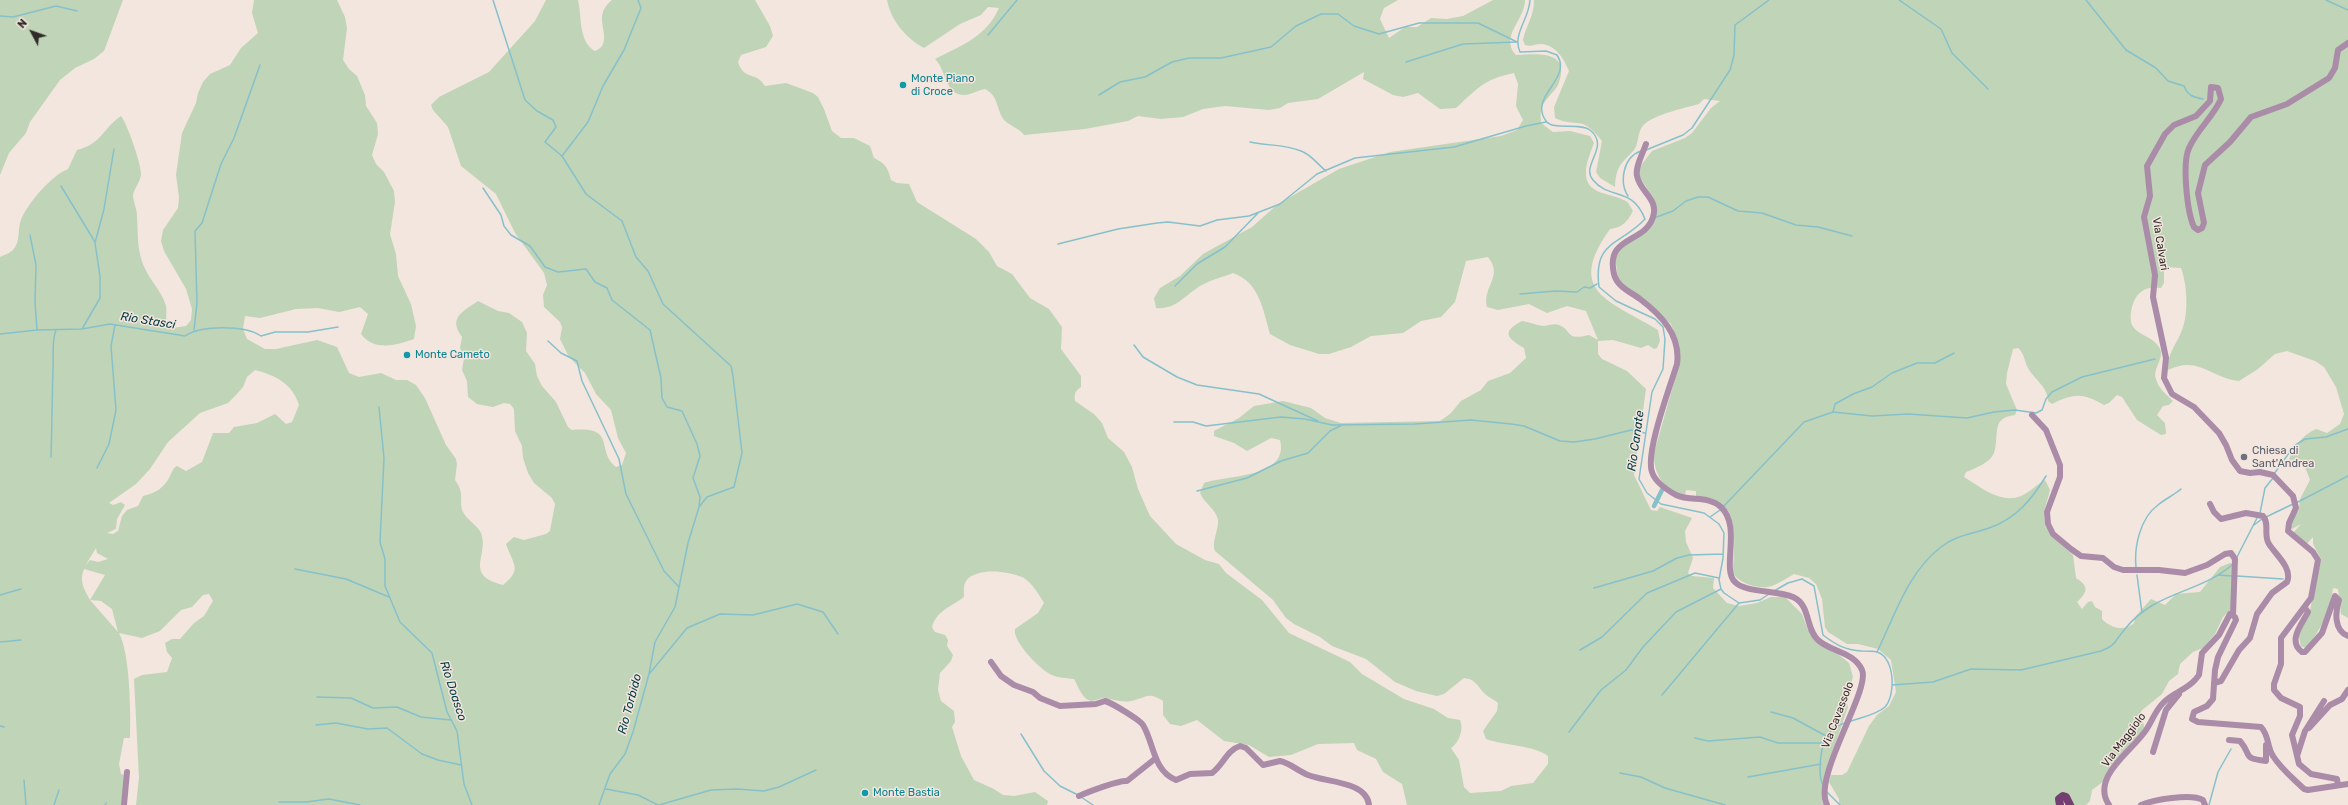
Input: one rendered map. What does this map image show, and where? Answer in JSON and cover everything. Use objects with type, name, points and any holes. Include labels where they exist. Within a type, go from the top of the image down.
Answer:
[{"type":"main road","points":[[2060,805],[2059,799],[2063,796],[2066,797],[2070,805]]},
{"type":"street","name":"Via Calvari","points":[[2305,608],[2311,598],[2318,560],[2313,552],[2288,530],[2296,503],[2293,496],[2273,475],[2260,472],[2250,473],[2240,471],[2232,460],[2219,433],[2194,407],[2172,394],[2167,389],[2164,378],[2165,356],[2153,297],[2155,275],[2144,217],[2150,196],[2147,166],[2165,134],[2174,125],[2196,116],[2202,111],[2211,99],[2211,87],[2218,88],[2221,99],[2189,148],[2186,159],[2186,174],[2191,219],[2194,227],[2198,230],[2202,228],[2204,223],[2198,193],[2202,171],[2209,160],[2230,142],[2251,117],[2287,104],[2329,78],[2335,68],[2338,50],[2348,43]]},
{"type":"street","name":"Via Cavassolo","points":[[1646,144],[1638,166],[1638,177],[1652,201],[1653,217],[1647,228],[1621,245],[1616,251],[1613,260],[1614,275],[1624,289],[1640,299],[1668,325],[1672,333],[1678,357],[1650,456],[1652,472],[1658,482],[1677,495],[1705,499],[1721,507],[1731,523],[1732,579],[1738,585],[1792,596],[1802,604],[1818,640],[1853,659],[1860,666],[1863,680],[1828,774],[1825,794],[1827,805]]},
{"type":"street","points":[[2032,415],[2046,430],[2060,465],[2060,477],[2047,512],[2048,524],[2053,534],[2081,556],[2103,558],[2114,567],[2123,570],[2159,570],[2185,573],[2207,565],[2225,554],[2231,553],[2235,559],[2233,615],[2236,620],[2218,657],[2211,703],[2194,712],[2192,719],[2198,722],[2211,722],[2247,728],[2259,726],[2266,732],[2266,761],[2254,760],[2248,757],[2240,741],[2229,740]]},
{"type":"street","points":[[2210,504],[2214,512],[2221,519],[2246,513],[2262,516],[2267,541],[2287,570],[2289,579],[2285,585],[2272,593],[2257,614],[2250,638],[2240,650],[2221,681],[2214,683]]},
{"type":"street","points":[[2338,785],[2338,780],[2307,772],[2297,760],[2292,735],[2300,716],[2300,707],[2281,698],[2274,690],[2274,684],[2281,664],[2281,638],[2305,608],[2308,612],[2299,626],[2296,637],[2297,647],[2300,651],[2305,652],[2322,633],[2335,596],[2339,600],[2336,622],[2341,632],[2348,636]]},
{"type":"street","name":"Via Maggiolo","points":[[2108,805],[2103,788],[2121,758],[2144,733],[2163,703],[2191,685],[2199,675],[2202,653],[2219,635],[2227,617],[2233,615]]},
{"type":"street","points":[[991,662],[1001,676],[1014,685],[1033,692],[1040,698],[1060,706],[1096,704],[1105,701],[1138,719],[1144,726],[1161,768],[1176,780],[1190,774],[1212,773],[1234,748],[1246,748],[1263,765],[1280,761],[1307,775],[1351,785],[1360,791],[1370,805]]},
{"type":"street","points":[[2153,752],[2166,710],[2184,689]]},
{"type":"street","points":[[2305,731],[2317,721],[2330,705],[2342,699],[2348,690]]},
{"type":"street","points":[[2297,760],[2298,750],[2305,731],[2324,701]]},
{"type":"street","points":[[2267,744],[2280,766],[2304,789],[2308,790],[2348,784]]},
{"type":"street","points":[[1079,796],[1095,792],[1119,780],[1127,781],[1156,758]]},
{"type":"street","points":[[124,805],[127,772]]},
{"type":"street","points":[[2141,805],[2156,800],[2196,798],[2203,800],[2205,805]]},
{"type":"green space","points":[[0,0],[123,0],[104,51],[94,59],[75,68],[60,80],[30,122],[26,133],[9,153],[0,175]]},
{"type":"green space","points":[[254,0],[337,0],[345,17],[347,28],[343,60],[349,69],[357,76],[365,95],[366,106],[377,123],[378,134],[372,155],[376,164],[384,172],[394,191],[395,202],[390,234],[396,254],[398,276],[411,304],[416,326],[414,339],[386,346],[373,343],[361,334],[368,314],[360,307],[339,312],[318,308],[296,309],[260,318],[245,316],[243,329],[247,339],[265,349],[276,349],[317,340],[337,347],[349,373],[359,377],[381,373],[396,380],[407,380],[416,385],[425,398],[446,445],[456,459],[457,464],[455,480],[461,494],[463,512],[481,533],[483,544],[480,565],[481,571],[484,576],[491,581],[503,585],[513,575],[515,567],[514,562],[506,544],[514,537],[524,540],[546,534],[550,531],[555,504],[552,498],[534,483],[528,473],[523,458],[522,446],[515,431],[514,409],[510,404],[504,403],[493,407],[477,404],[468,397],[467,381],[462,370],[464,358],[460,348],[462,337],[456,325],[462,312],[478,301],[498,311],[509,313],[522,322],[527,333],[526,351],[535,364],[537,376],[542,386],[556,402],[568,427],[572,430],[586,430],[595,432],[601,436],[610,461],[616,467],[622,465],[626,453],[618,438],[611,410],[596,394],[585,373],[569,357],[560,339],[562,327],[560,322],[544,307],[543,295],[547,285],[544,273],[515,233],[496,194],[461,166],[448,127],[433,110],[431,105],[439,97],[489,72],[535,21],[546,0],[578,0],[583,35],[590,47],[595,51],[603,45],[604,36],[602,16],[608,3],[612,0],[755,0],[770,26],[773,36],[766,47],[741,55],[738,62],[743,72],[762,81],[765,86],[786,83],[813,93],[818,97],[824,109],[832,131],[841,138],[854,138],[870,146],[874,158],[886,167],[891,180],[897,183],[909,184],[917,202],[976,239],[989,252],[997,266],[1012,274],[1030,298],[1049,309],[1062,327],[1061,349],[1081,376],[1081,387],[1075,393],[1075,401],[1094,414],[1102,423],[1108,438],[1124,452],[1132,467],[1138,489],[1150,516],[1176,544],[1205,560],[1219,564],[1226,573],[1262,600],[1289,633],[1350,662],[1362,674],[1404,699],[1434,709],[1448,718],[1460,720],[1460,736],[1451,748],[1459,760],[1464,787],[1470,793],[1501,791],[1511,786],[1533,783],[1548,764],[1548,756],[1535,750],[1486,739],[1483,731],[1497,711],[1498,703],[1482,691],[1476,683],[1464,678],[1444,694],[1437,696],[1416,691],[1395,682],[1366,659],[1332,646],[1320,637],[1294,624],[1286,618],[1273,600],[1215,551],[1214,540],[1218,520],[1215,513],[1200,493],[1204,483],[1266,469],[1275,462],[1280,453],[1280,440],[1271,438],[1247,451],[1234,443],[1214,436],[1214,431],[1239,418],[1254,406],[1283,401],[1311,408],[1325,418],[1341,423],[1440,421],[1450,414],[1461,401],[1481,390],[1488,381],[1510,373],[1526,358],[1524,348],[1510,338],[1509,332],[1511,328],[1522,321],[1543,326],[1557,324],[1573,336],[1581,337],[1589,335],[1598,340],[1586,311],[1567,306],[1547,313],[1529,304],[1498,310],[1487,307],[1487,293],[1494,270],[1488,257],[1466,261],[1455,302],[1441,317],[1421,321],[1403,333],[1371,336],[1351,347],[1329,354],[1319,354],[1290,345],[1270,334],[1259,298],[1249,283],[1242,277],[1233,273],[1204,284],[1169,307],[1156,308],[1154,298],[1160,288],[1180,276],[1203,254],[1252,227],[1278,204],[1339,169],[1390,152],[1501,136],[1517,130],[1523,120],[1516,106],[1518,84],[1514,73],[1488,81],[1456,108],[1440,109],[1418,93],[1403,97],[1393,95],[1363,79],[1364,72],[1318,99],[1288,103],[1280,108],[1269,110],[1225,106],[1203,109],[1183,117],[1161,119],[1138,116],[1128,121],[1085,129],[1024,135],[1004,120],[993,95],[990,92],[985,89],[966,95],[959,94],[954,91],[947,82],[942,69],[935,59],[964,45],[980,33],[988,26],[999,8],[988,7],[981,15],[960,24],[924,48],[905,34],[900,28],[892,15],[887,0],[1398,0],[1384,8],[1380,19],[1389,38],[1405,27],[1417,27],[1431,18],[1447,19],[1463,16],[1493,0],[1525,0],[1524,7],[1511,35],[1510,42],[1512,48],[1516,55],[1534,54],[1550,56],[1557,60],[1560,65],[1561,74],[1558,85],[1542,107],[1541,123],[1553,132],[1570,131],[1590,136],[1594,143],[1586,170],[1586,178],[1589,185],[1599,192],[1626,201],[1633,211],[1624,223],[1618,227],[1610,229],[1597,250],[1592,267],[1592,281],[1599,292],[1609,301],[1658,330],[1660,341],[1657,348],[1654,349],[1648,345],[1641,348],[1613,340],[1598,341],[1598,354],[1602,359],[1627,371],[1646,389],[1634,475],[1651,510],[1657,511],[1660,507],[1692,518],[1685,531],[1686,542],[1693,558],[1688,573],[1692,576],[1714,578],[1713,588],[1727,603],[1739,606],[1757,603],[1771,597],[1785,597],[1802,614],[1808,630],[1849,663],[1853,677],[1846,700],[1848,707],[1827,768],[1822,801],[1824,805],[1407,805],[1402,784],[1383,772],[1376,759],[1357,750],[1354,743],[1318,744],[1291,755],[1269,757],[1249,745],[1224,741],[1197,720],[1181,726],[1170,724],[1163,715],[1163,701],[1154,696],[1147,696],[1136,700],[1127,701],[1104,698],[1093,701],[1088,700],[1081,692],[1074,679],[1057,677],[1041,668],[1022,648],[1018,641],[1015,634],[1015,629],[1038,613],[1044,603],[1035,589],[1026,579],[1016,575],[1001,572],[984,572],[971,577],[966,581],[964,597],[945,609],[934,621],[932,627],[935,632],[945,635],[948,640],[947,646],[953,655],[951,661],[940,673],[938,690],[941,701],[954,711],[955,722],[952,727],[961,756],[974,780],[1003,795],[1014,796],[1035,792],[1048,801],[1047,805],[136,805],[139,778],[134,679],[142,675],[167,672],[172,658],[167,652],[165,643],[172,639],[180,639],[194,623],[204,616],[213,601],[209,594],[203,595],[192,607],[181,610],[160,631],[142,638],[119,633],[126,654],[130,714],[130,738],[124,738],[119,764],[121,774],[124,775],[122,805],[0,805],[0,257],[12,251],[15,247],[21,220],[34,198],[55,177],[68,169],[77,150],[92,144],[121,116],[130,135],[141,170],[141,175],[133,195],[137,213],[138,242],[143,265],[164,300],[166,308],[166,324],[173,328],[186,326],[191,320],[192,309],[186,289],[164,251],[161,241],[163,230],[178,208],[179,197],[176,175],[182,133],[196,103],[198,93],[203,82],[210,74],[230,65],[241,48],[258,33],[252,13]],"holes":[[[255,370],[276,378],[288,386],[299,405],[292,422],[286,424],[275,414],[257,423],[234,427],[229,433],[213,433],[202,462],[186,471],[177,466],[162,487],[156,492],[143,496],[138,506],[127,510],[122,516],[118,531],[113,534],[107,533],[116,529],[117,519],[125,505],[121,502],[113,505],[109,503],[136,484],[150,469],[168,442],[200,413],[228,403],[243,387],[247,377]],[[96,548],[97,553],[108,559],[98,562],[90,560],[85,566]],[[84,569],[105,575],[90,600],[82,582]],[[90,600],[101,601],[112,609],[118,632]]]},
{"type":"green space","points":[[1534,0],[2348,0],[2348,618],[2341,614],[2338,589],[2333,588],[2330,605],[2324,620],[2306,648],[2301,646],[2298,633],[2310,610],[2321,559],[2313,544],[2313,537],[2306,545],[2293,533],[2301,524],[2292,529],[2290,527],[2292,519],[2299,510],[2300,499],[2310,480],[2305,467],[2289,459],[2296,445],[2311,431],[2316,429],[2327,433],[2340,424],[2344,414],[2336,387],[2324,367],[2315,361],[2287,351],[2275,354],[2258,369],[2239,381],[2220,376],[2196,366],[2179,366],[2168,370],[2169,359],[2184,323],[2186,315],[2186,299],[2185,282],[2181,268],[2164,267],[2164,283],[2161,288],[2146,289],[2138,295],[2133,304],[2131,320],[2134,328],[2154,341],[2161,351],[2155,375],[2161,388],[2173,401],[2169,405],[2163,406],[2157,415],[2165,423],[2166,434],[2161,435],[2137,420],[2122,397],[2117,395],[2109,403],[2104,405],[2090,398],[2078,396],[2073,396],[2052,404],[2048,401],[2046,391],[2028,368],[2020,350],[2018,348],[2013,349],[2006,384],[2017,410],[2015,415],[2007,417],[1999,423],[1997,428],[1996,446],[1992,457],[1982,465],[1966,472],[1964,477],[1991,494],[2006,498],[2021,496],[2045,480],[2050,490],[2044,512],[2045,526],[2052,536],[2073,555],[2076,578],[2085,586],[2086,589],[2077,602],[2082,609],[2088,602],[2092,601],[2095,607],[2102,611],[2102,619],[2113,627],[2122,628],[2130,626],[2134,623],[2136,616],[2151,599],[2165,605],[2176,594],[2200,592],[2220,567],[2230,563],[2233,564],[2231,609],[2223,617],[2215,634],[2203,648],[2193,652],[2180,664],[2178,674],[2169,681],[2162,694],[2141,711],[2144,727],[2141,734],[2104,781],[2092,790],[2090,801],[2086,805],[2073,805],[2069,795],[2059,805],[1839,805],[1839,799],[1829,782],[1831,775],[1842,775],[1847,772],[1869,726],[1877,715],[1889,706],[1896,692],[1891,660],[1878,649],[1858,644],[1847,644],[1828,632],[1825,627],[1822,599],[1816,584],[1809,578],[1794,574],[1775,585],[1756,587],[1745,583],[1736,577],[1733,573],[1734,534],[1729,512],[1722,504],[1711,498],[1696,496],[1696,491],[1686,490],[1685,495],[1678,493],[1671,490],[1661,480],[1655,467],[1654,453],[1680,361],[1679,346],[1671,324],[1618,279],[1615,256],[1619,248],[1645,232],[1656,206],[1653,197],[1640,178],[1639,172],[1642,164],[1652,151],[1685,138],[1692,133],[1711,108],[1720,101],[1704,99],[1699,104],[1668,112],[1646,123],[1640,130],[1636,148],[1618,170],[1615,187],[1600,178],[1596,172],[1602,141],[1595,132],[1584,124],[1563,121],[1555,118],[1554,107],[1569,71],[1559,53],[1551,47],[1541,44],[1529,46],[1525,45],[1523,40],[1524,35],[1533,11]]},
{"type":"waterway","name":"Rio Torbido","points":[[493,0],[525,100],[537,111],[553,120],[556,127],[545,142],[562,156],[586,194],[622,221],[636,257],[648,271],[663,304],[731,366],[733,376],[742,453],[734,487],[707,497],[699,507],[688,543],[675,607],[655,642],[649,674],[633,732],[625,754],[610,774],[599,805]]},
{"type":"waterway","points":[[562,156],[588,122],[603,86],[624,50],[641,8],[638,0]]},
{"type":"waterway","points":[[988,35],[1017,0]]},
{"type":"waterway","name":"Rio Canate","points":[[1530,0],[1527,14],[1519,33],[1518,45],[1520,52],[1546,51],[1557,55],[1560,64],[1560,72],[1542,104],[1542,112],[1546,121],[1554,126],[1579,127],[1590,130],[1596,136],[1598,143],[1590,168],[1590,174],[1593,180],[1606,190],[1627,197],[1634,202],[1640,209],[1645,219],[1636,228],[1604,252],[1600,260],[1598,272],[1599,287],[1616,301],[1655,319],[1663,327],[1665,339],[1663,369],[1652,392],[1639,479],[1647,493],[1661,504],[1704,513],[1719,524],[1724,533],[1723,558],[1719,580],[1721,589],[1724,593],[1739,603],[1760,600],[1769,594]]},
{"type":"waterway","points":[[1646,150],[1683,135],[1692,128],[1730,70],[1734,55],[1735,25],[1769,0]]},
{"type":"waterway","points":[[1899,0],[1941,29],[1952,53],[1988,89]]},
{"type":"waterway","points":[[2086,0],[2126,50],[2156,68],[2168,81],[2184,86],[2191,96],[2203,99]]},
{"type":"waterway","points":[[2326,0],[2348,10]]},
{"type":"waterway","points":[[0,16],[13,17],[56,6],[77,11]]},
{"type":"waterway","points":[[1099,95],[1120,82],[1145,77],[1172,62],[1189,58],[1221,58],[1271,47],[1296,26],[1321,14],[1338,14],[1354,26],[1379,34],[1419,23],[1478,23],[1517,42]]},
{"type":"waterway","points":[[1406,62],[1463,44],[1517,42]]},
{"type":"waterway","points":[[194,330],[197,303],[195,231],[202,223],[221,164],[234,138],[260,65]]},
{"type":"waterway","points":[[1058,244],[1118,229],[1157,223],[1168,222],[1200,226],[1217,220],[1249,216],[1280,204],[1317,174],[1355,158],[1454,147],[1526,126],[1546,122]]},
{"type":"waterway","points":[[1250,142],[1289,147],[1301,151],[1311,157],[1326,171]]},
{"type":"waterway","points":[[82,329],[100,298],[100,276],[95,243],[104,209],[114,149]]},
{"type":"waterway","points":[[1628,196],[1624,184],[1624,170],[1630,159],[1641,151]]},
{"type":"waterway","points":[[61,186],[95,242]]},
{"type":"waterway","points":[[483,188],[501,215],[504,226],[511,235],[530,246],[545,267],[558,272],[586,269],[595,282],[607,288],[612,300],[650,330],[661,378],[662,398],[667,407],[682,411],[697,444],[700,456],[693,478],[700,497],[699,507]]},
{"type":"waterway","points":[[1654,218],[1673,211],[1686,201],[1698,197],[1708,197],[1738,211],[1762,213],[1796,225],[1818,227],[1852,236]]},
{"type":"waterway","points":[[1175,286],[1197,264],[1225,247],[1258,213]]},
{"type":"waterway","points":[[30,235],[36,265],[35,302],[37,330]]},
{"type":"waterway","points":[[1520,294],[1555,291],[1577,292],[1584,287],[1590,288],[1597,284]]},
{"type":"waterway","name":"Rio Stasci","points":[[0,334],[37,330],[82,329],[110,324],[185,336],[192,332],[212,328],[234,328],[254,332],[261,336],[275,332],[308,332],[338,327]]},
{"type":"waterway","points":[[97,468],[109,444],[116,410],[111,346],[115,325]]},
{"type":"waterway","points":[[51,457],[53,345],[56,330]]},
{"type":"waterway","points":[[548,341],[561,353],[577,361],[582,381],[619,459],[626,494],[664,571],[679,587]]},
{"type":"waterway","points":[[1134,345],[1143,357],[1177,377],[1197,385],[1259,394],[1318,421]]},
{"type":"waterway","points":[[1833,412],[1835,404],[1853,394],[1872,387],[1892,373],[1917,363],[1935,363],[1954,353]]},
{"type":"waterway","points":[[1723,507],[1804,422],[1833,412],[1872,416],[1908,414],[1967,418],[1994,412],[2015,410],[2036,413],[2042,410],[2046,399],[2052,392],[2082,377],[2155,359]]},
{"type":"waterway","name":"Rio Doasco","points":[[379,407],[384,458],[380,542],[385,559],[385,586],[400,622],[432,653],[447,712],[457,731],[464,784],[472,805]]},
{"type":"waterway","points":[[1174,422],[1193,422],[1206,426],[1281,417],[1305,419],[1332,425],[1415,424],[1471,420],[1524,426],[1560,441],[1574,442],[1595,439],[1631,430],[1645,433]]},
{"type":"waterway","points":[[1197,491],[1247,478],[1281,461],[1308,453],[1330,431],[1342,425]]},
{"type":"waterway","points":[[2274,474],[2294,446],[2305,439],[2326,437],[2348,429]]},
{"type":"waterway","points":[[1877,652],[1903,595],[1911,581],[1930,557],[1952,540],[1999,524],[2015,514],[2035,493],[2046,476]]},
{"type":"waterway","points":[[2296,503],[2348,476]]},
{"type":"waterway","points":[[2260,513],[2265,488],[2273,478]]},
{"type":"waterway","points":[[2136,567],[2137,542],[2147,517],[2158,505],[2181,489]]},
{"type":"waterway","name":"Rio Canate","points":[[1654,506],[1662,490]]},
{"type":"waterway","points":[[2266,517],[2293,504]]},
{"type":"waterway","points":[[1710,517],[1720,510]]},
{"type":"waterway","points":[[2237,557],[2257,518]]},
{"type":"waterway","points":[[2254,525],[2262,519]]},
{"type":"waterway","points":[[1594,588],[1653,571],[1677,558],[1689,555],[1723,554]]},
{"type":"waterway","points":[[1892,685],[1933,682],[1971,669],[2021,670],[2101,651],[2110,647],[2131,622],[2149,607],[2214,577],[2233,564]]},
{"type":"waterway","points":[[295,569],[346,579],[389,597]]},
{"type":"waterway","points":[[1580,650],[1602,637],[1647,593],[1695,573],[1719,578]]},
{"type":"waterway","points":[[2137,575],[2142,613]]},
{"type":"waterway","points":[[2218,575],[2232,576]]},
{"type":"waterway","points":[[2237,576],[2283,579]]},
{"type":"waterway","name":"Rio Canate","points":[[1774,591],[1788,583],[1802,579],[1814,586],[1823,635],[1846,648],[1877,652],[1883,655],[1887,661],[1892,677],[1889,701],[1885,707],[1877,712],[1851,721]]},
{"type":"waterway","points":[[0,595],[21,589]]},
{"type":"waterway","points":[[1569,732],[1601,690],[1626,670],[1643,647],[1676,612],[1721,589]]},
{"type":"waterway","points":[[1662,695],[1739,603]]},
{"type":"waterway","name":"Rio Torbido","points":[[650,673],[687,628],[720,614],[753,615],[797,604],[823,612],[838,634]]},
{"type":"waterway","points":[[0,642],[21,640]]},
{"type":"waterway","points":[[317,697],[351,698],[373,708],[397,707],[421,717],[451,720]]},
{"type":"waterway","points":[[1771,712],[1793,718],[1826,736]]},
{"type":"waterway","points":[[316,725],[336,723],[368,729],[387,728],[422,754],[438,760],[461,765]]},
{"type":"waterway","name":"Rio Canate","points":[[1823,785],[1820,767],[1825,740],[1827,735],[1833,729],[1845,723]]},
{"type":"waterway","points":[[0,726],[4,727]]},
{"type":"waterway","points":[[1021,734],[1044,771],[1060,786],[1078,795]]},
{"type":"waterway","points":[[1695,738],[1708,741],[1760,737],[1778,743],[1825,743]]},
{"type":"waterway","points":[[2209,805],[2218,772],[2231,749]]},
{"type":"waterway","points":[[1748,777],[1821,764]]},
{"type":"waterway","points":[[659,805],[711,790],[737,789],[764,791],[779,787],[816,770]]},
{"type":"waterway","points":[[1620,773],[1641,777],[1665,788],[1725,805]]},
{"type":"waterway","points":[[24,780],[26,805]]},
{"type":"waterway","points":[[606,789],[638,795],[658,805]]},
{"type":"waterway","points":[[54,805],[59,790]]},
{"type":"waterway","name":"Rio Canate","points":[[1827,792],[1840,805]]},
{"type":"waterway","points":[[1081,797],[1093,805]]},
{"type":"waterway","points":[[279,802],[306,802],[329,799],[360,805]]},
{"type":"place","name":"Monte Piano di Croce","points":[[903,85]]},
{"type":"place","name":"Monte Cameto","points":[[407,355]]},
{"type":"place","name":"Chiesa di Sant'Andrea","points":[[2244,457]]},
{"type":"place","name":"Monte Bastia","points":[[865,793]]}]
